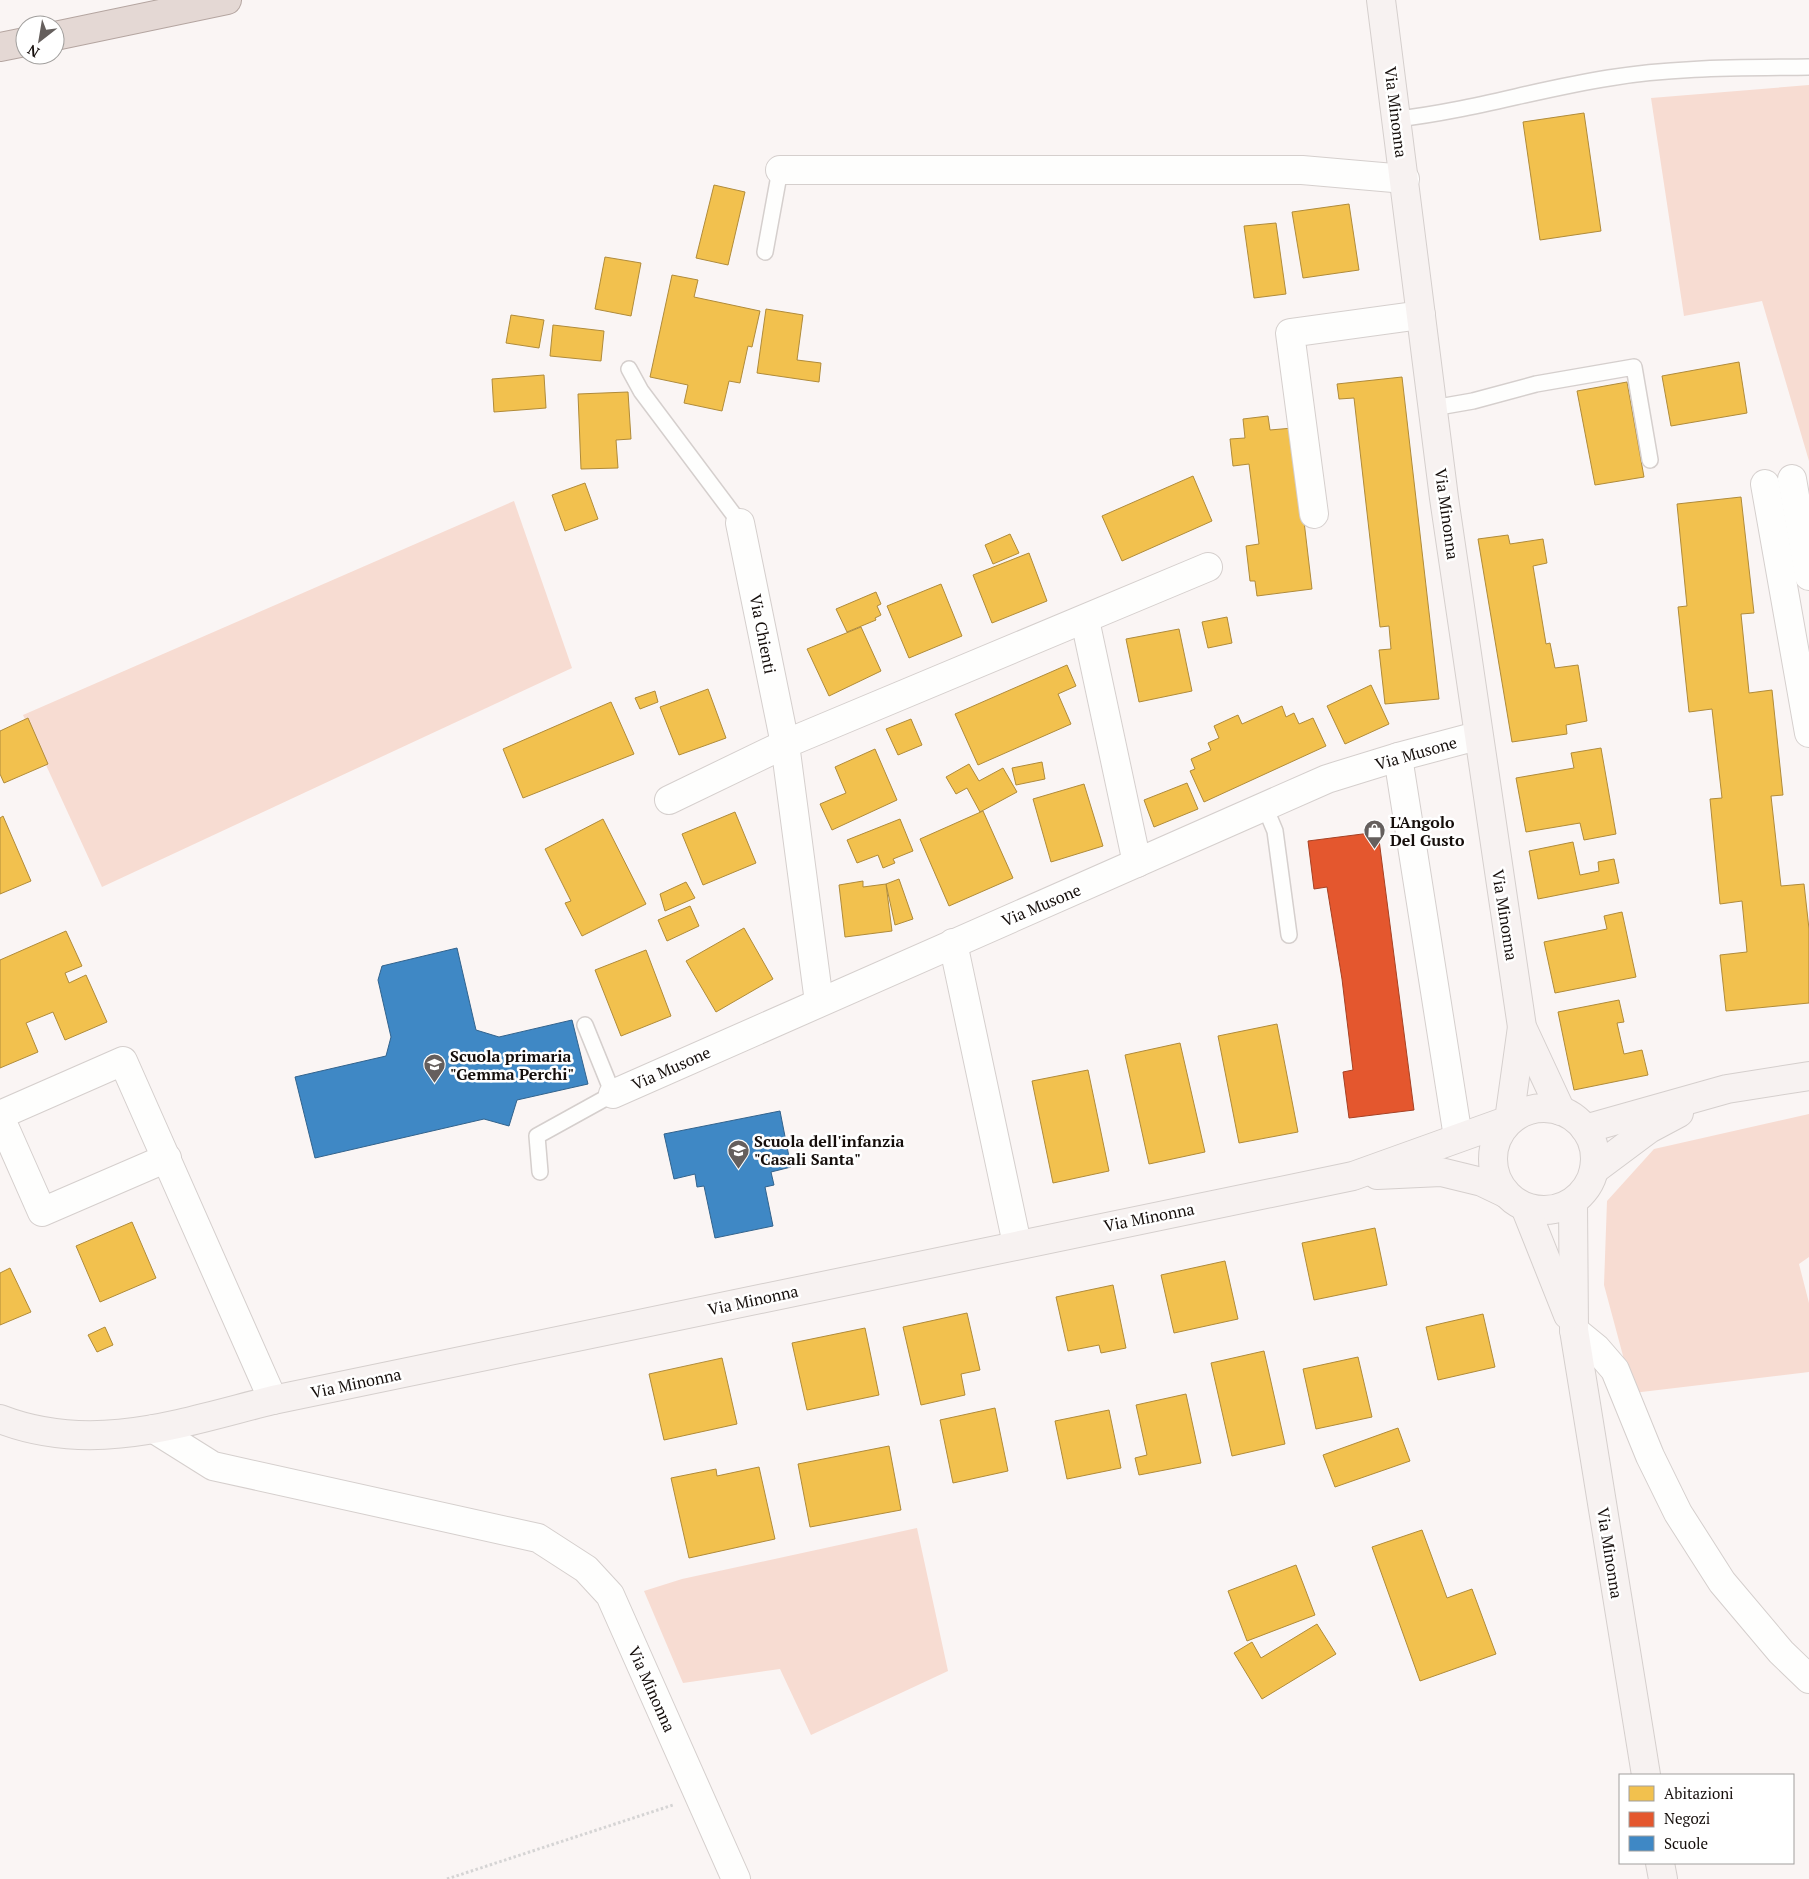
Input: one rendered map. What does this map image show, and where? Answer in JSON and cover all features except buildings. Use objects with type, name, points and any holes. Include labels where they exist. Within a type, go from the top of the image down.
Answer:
[{"type":"highway","points":[[65,23],[214,0]]},
{"type":"highway","points":[[65,34],[227,0]]},
{"type":"highway","points":[[0,34],[15,32]]},
{"type":"highway","points":[[0,46],[15,44]]},
{"type":"main road","name":"Via Minonna","points":[[1381,0],[1477,736],[1522,1027],[1561,1111]]},
{"type":"main road","name":"Via Minonna","points":[[1522,1027],[1509,1120],[1498,1137],[1492,1156],[1498,1182],[1515,1200],[1574,1330]]},
{"type":"main road","points":[[1573,1202],[1590,1182],[1594,1170],[1595,1155],[1592,1141],[1585,1128],[1727,1088],[1809,1076]]},
{"type":"main road","points":[[1594,1170],[1649,1129],[1727,1088]]},
{"type":"main road","name":"Via Minonna","points":[[1353,1176],[1509,1120],[1521,1113],[1534,1109],[1547,1108],[1561,1111],[1574,1118],[1585,1128]]},
{"type":"main road","name":"Via Minonna","points":[[0,1419],[27,1430],[79,1437],[154,1429],[273,1400],[1017,1244],[1353,1176],[1441,1172],[1482,1182],[1515,1200],[1541,1210],[1558,1209],[1573,1202],[1574,1330],[1646,1774]]},
{"type":"main road","points":[[1660,1864],[1663,1879]]},
{"type":"street","points":[[780,170],[1302,170],[1405,179]]},
{"type":"street","points":[[1314,514],[1290,333],[1422,315]]},
{"type":"street","points":[[1792,479],[1809,576]]},
{"type":"street","points":[[1765,484],[1809,733]]},
{"type":"street","name":"Via Chienti","points":[[740,523],[785,744],[819,1002]]},
{"type":"street","points":[[669,800],[785,744],[1208,567]]},
{"type":"street","points":[[1084,620],[1137,863]]},
{"type":"street","name":"Via Musone","points":[[612,1094],[1327,779],[1398,757],[1477,736]]},
{"type":"street","points":[[1398,757],[1458,1137]]},
{"type":"street","points":[[953,943],[1017,1244]]},
{"type":"street","points":[[167,1158],[42,1212],[0,1116],[123,1061],[167,1158],[273,1400]]},
{"type":"street","points":[[1574,1330],[1596,1348],[1615,1370],[1650,1456],[1678,1513],[1722,1582],[1781,1652],[1809,1679]]},
{"type":"street","name":"Via Minonna","points":[[154,1429],[213,1466],[538,1538],[586,1569],[610,1595],[736,1879]]},
{"type":"lane","points":[[1397,119],[1436,115],[1609,78],[1698,69],[1809,67]]},
{"type":"lane","points":[[765,252],[780,170]]},
{"type":"lane","points":[[1433,408],[1473,401],[1536,384],[1634,366],[1650,460]]},
{"type":"lane","points":[[628,369],[641,391],[740,523]]},
{"type":"lane","points":[[1265,807],[1275,831],[1289,935]]},
{"type":"lane","points":[[540,1172],[537,1136],[612,1094],[586,1025]]},
{"type":"path","points":[[447,1879],[699,1796]]},
{"type":"shaded area","points":[[1809,85],[1809,461],[1762,301],[1684,316],[1651,98]]},
{"type":"shaded area","points":[[514,501],[572,668],[102,887],[23,715]]},
{"type":"shaded area","points":[[1809,1114],[1809,1257],[1799,1264],[1809,1303],[1809,1372],[1633,1393],[1604,1285],[1607,1201],[1654,1149]]},
{"type":"shaded area","points":[[917,1528],[948,1671],[811,1735],[780,1669],[683,1683],[644,1591],[682,1579]]},
{"type":"place","name":"L'Angolo Del Gusto","points":[[1374,850]]},
{"type":"place","name":"Scuola primaria \"Gemma Perchi\"","points":[[434,1084]]},
{"type":"place","name":"Scuola dell'infanzia \"Casali Santa\"","points":[[738,1169]]}]
